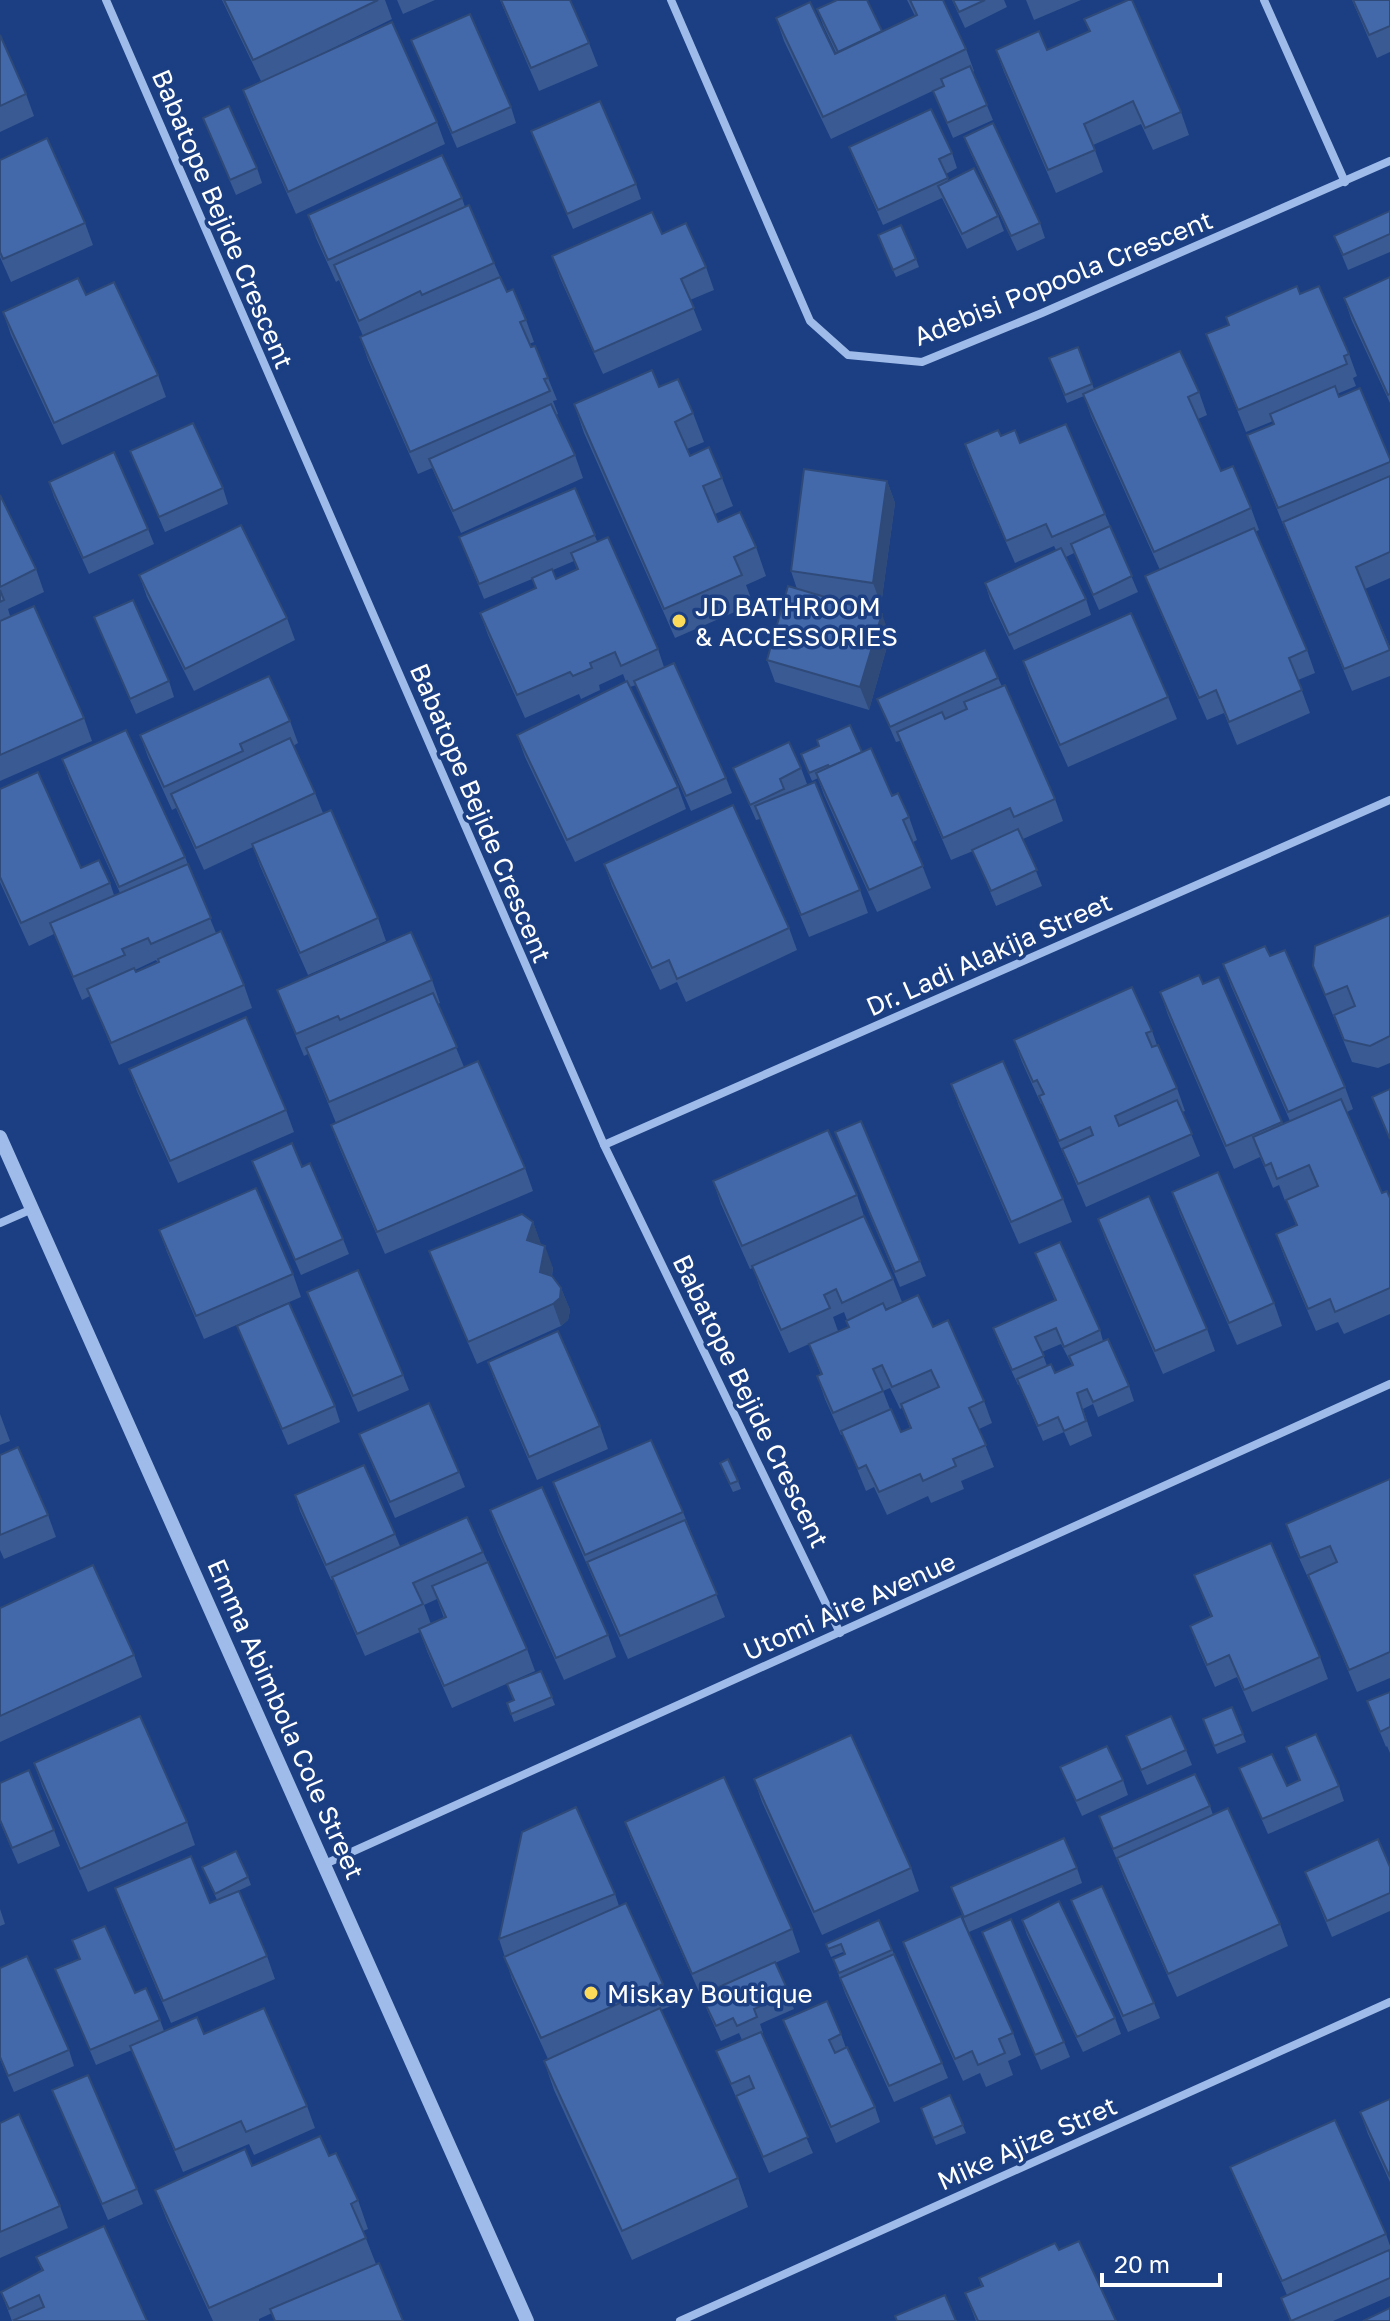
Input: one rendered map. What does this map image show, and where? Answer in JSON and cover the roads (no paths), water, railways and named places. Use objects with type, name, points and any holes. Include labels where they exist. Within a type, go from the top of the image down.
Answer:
[{"type":"street","name":"Babatope Bejide Crescent","points":[[106,0],[604,1145],[840,1633]]},
{"type":"street","name":"Adebisi Popoola Crescent","points":[[671,0],[810,321],[848,355],[922,362],[1390,161]]},
{"type":"street","points":[[1264,0],[1345,182]]},
{"type":"street","name":"Dr. Ladi Alakija Street","points":[[604,1145],[1390,800]]},
{"type":"street","name":"Emma Abimbola Cole Street","points":[[0,1137],[527,2321]]},
{"type":"street","points":[[0,1223],[33,1208]]},
{"type":"street","name":"Utomi Aire Avenue","points":[[325,1864],[1390,1384]]},
{"type":"street","name":"Mike Ajize Stret","points":[[680,2321],[1390,2002]]},
{"type":"place","name":"JD BATHROOM & ACCESSORIES","points":[[679,621]]},
{"type":"place","name":"Miskay Boutique","points":[[591,1993]]}]
